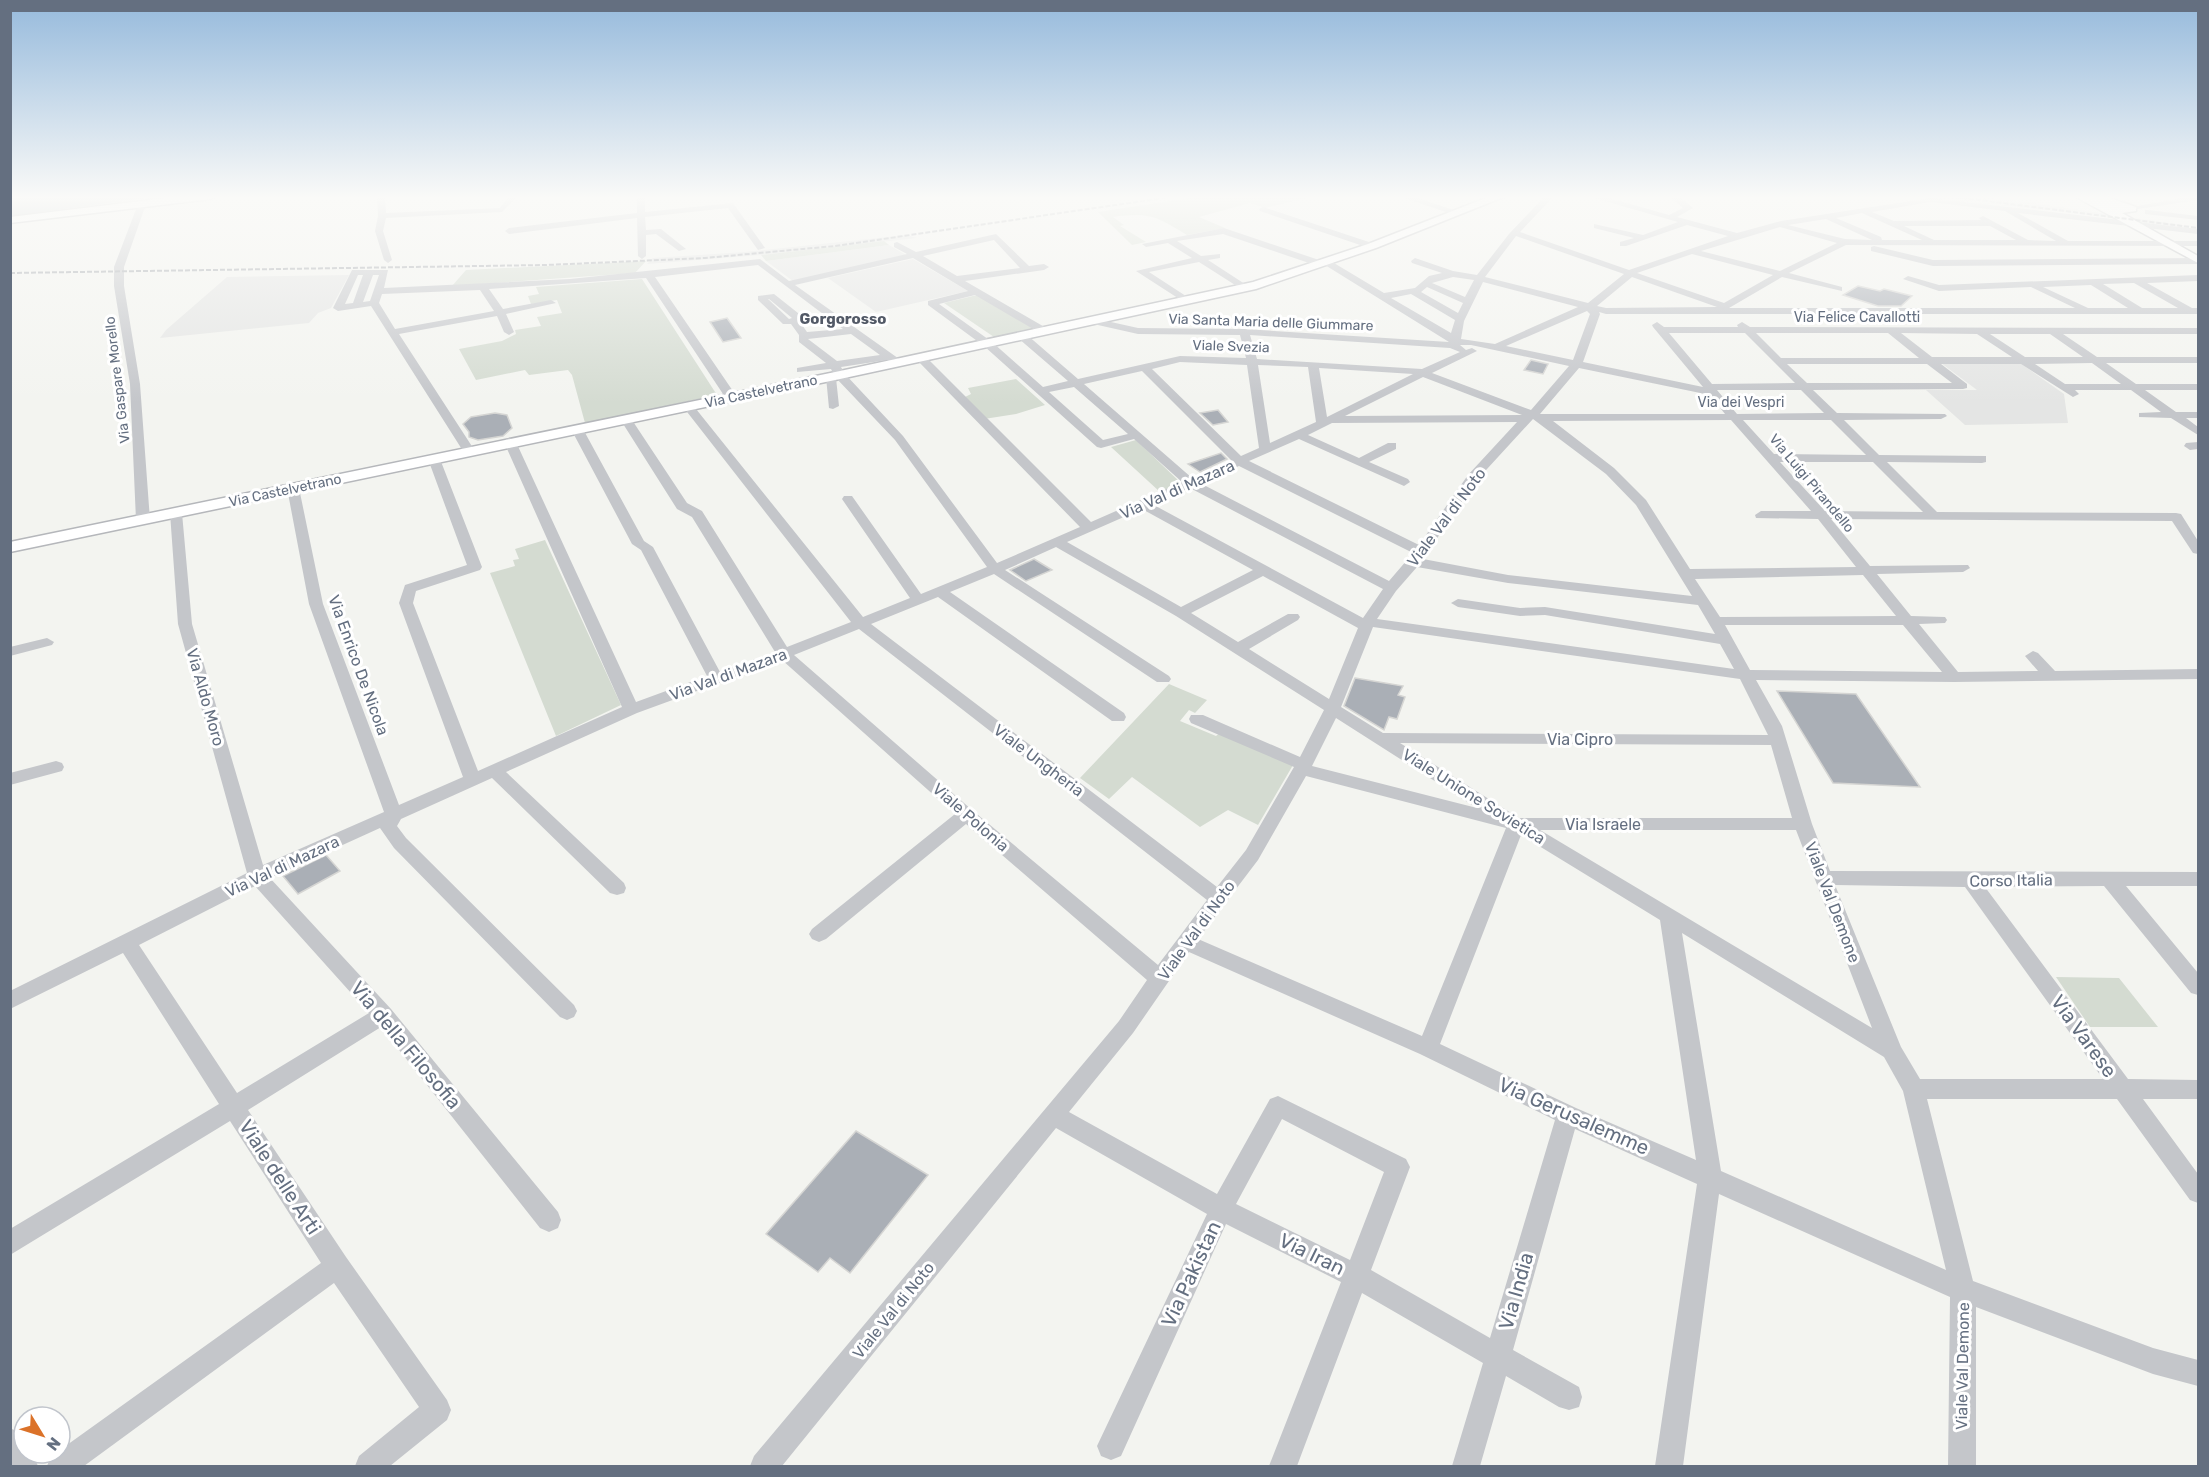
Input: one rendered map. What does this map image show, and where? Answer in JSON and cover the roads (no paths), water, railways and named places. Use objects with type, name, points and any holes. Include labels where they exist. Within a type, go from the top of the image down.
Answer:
[{"type":"main road","name":"Via Castelvetrano","points":[[10,547],[731,397],[893,360],[921,358],[988,344],[1246,288],[1318,265]]},
{"type":"street","name":"Via Gaspare Morello","points":[[120,265],[119,286],[135,384],[143,520]]},
{"type":"street","points":[[380,291],[483,288],[650,276],[737,265]]},
{"type":"street","points":[[764,265],[893,360]]},
{"type":"street","points":[[877,265],[792,287],[771,296],[800,319],[794,321],[804,335],[803,340],[899,438],[995,569],[1163,679]]},
{"type":"street","points":[[932,265],[1044,331]]},
{"type":"street","points":[[1022,265],[1026,269]]},
{"type":"street","points":[[1171,265],[1141,271],[1187,300]]},
{"type":"street","points":[[1209,265],[1246,288]]},
{"type":"street","points":[[1328,265],[1384,296],[1453,346],[1467,302],[1486,265]]},
{"type":"street","points":[[1426,265],[1453,274],[1478,278],[1606,311],[1723,309],[2196,313]]},
{"type":"street","points":[[1607,265],[1723,309],[1747,330],[1933,515]]},
{"type":"street","points":[[1496,348],[1572,312],[1589,307],[1630,273],[1653,265]]},
{"type":"street","points":[[1746,265],[1839,289],[1809,310]]},
{"type":"street","points":[[1723,309],[1799,265]]},
{"type":"street","points":[[1921,265],[1908,279],[1939,288],[2199,278]]},
{"type":"street","points":[[1984,265],[2001,272]]},
{"type":"street","points":[[2062,265],[2191,340]]},
{"type":"street","points":[[2108,265],[2196,313]]},
{"type":"street","points":[[2161,265],[2188,279]]},
{"type":"street","points":[[956,279],[1044,267]]},
{"type":"street","points":[[355,272],[385,272],[374,303],[338,308],[355,272]]},
{"type":"street","points":[[357,306],[369,272]]},
{"type":"street","points":[[1384,296],[1413,291],[1432,278],[1453,274]]},
{"type":"street","points":[[650,276],[731,397]]},
{"type":"street","points":[[2011,276],[2091,311]]},
{"type":"street","points":[[1425,283],[1467,302]]},
{"type":"street","points":[[483,288],[500,312],[509,332]]},
{"type":"street","points":[[978,291],[931,303],[988,344],[1101,444],[1137,435]]},
{"type":"street","points":[[1413,291],[1460,319]]},
{"type":"street","points":[[1933,301],[2073,394]]},
{"type":"street","points":[[374,303],[469,451]]},
{"type":"street","points":[[393,332],[551,303]]},
{"type":"street","name":"Viale Val di Noto","points":[[764,1467],[1126,1028],[1185,942],[1252,855],[1303,767],[1333,708],[1367,624],[1472,478],[1533,417],[1576,363],[1595,314],[1589,307]]},
{"type":"street","name":"Via Luigi Pirandello","points":[[1645,310],[1734,417],[1821,515],[1954,677]]},
{"type":"street","points":[[2024,311],[2199,432]]},
{"type":"street","name":"Via Santa Maria delle Giummare","points":[[1093,321],[1138,331],[1244,332],[1478,348]]},
{"type":"street","name":"Via Felice Cavallotti","points":[[1662,330],[2199,331]]},
{"type":"street","points":[[1478,348],[1496,348],[1712,390],[1963,386],[1926,360],[1890,330]]},
{"type":"street","points":[[804,335],[854,331]]},
{"type":"street","points":[[1244,332],[1252,362],[1265,449]]},
{"type":"street","points":[[1022,336],[1078,382],[1191,483],[1391,588]]},
{"type":"street","name":"Via Val di Mazara","points":[[10,1001],[257,876],[631,709],[784,654],[917,598],[995,569],[1326,422],[1425,373],[1453,346],[1478,348]]},
{"type":"street","points":[[921,358],[1088,527]]},
{"type":"street","name":"Viale Svezia","points":[[1040,391],[1180,359],[1313,364],[1425,373],[1533,417]]},
{"type":"street","points":[[1778,361],[2199,360]]},
{"type":"street","points":[[1313,364],[1326,422]]},
{"type":"street","points":[[1144,367],[1239,461],[1417,556],[1508,579],[1702,601]]},
{"type":"street","points":[[801,370],[836,372]]},
{"type":"street","points":[[833,406],[836,372]]},
{"type":"street","points":[[2062,387],[2199,387]]},
{"type":"street","name":"Viale Ungheria","points":[[688,406],[860,623],[1218,898]]},
{"type":"street","points":[[2143,415],[2199,415]]},
{"type":"street","name":"Via dei Vespri","points":[[1326,422],[1533,417],[1941,416]]},
{"type":"street","name":"Viale Val Demone","points":[[1533,417],[1610,471],[1641,503],[1716,621],[1774,726],[1803,824],[1823,878],[1892,1051],[1914,1089],[1963,1290],[1962,1467]]},
{"type":"street","name":"Viale Polonia","points":[[626,419],[682,506],[697,514],[784,654],[966,814],[1160,979]]},
{"type":"street","points":[[577,429],[639,544],[645,547],[716,678]]},
{"type":"street","points":[[1299,435],[1404,482]]},
{"type":"street","points":[[510,442],[631,709]]},
{"type":"street","points":[[1360,462],[1392,446]]},
{"type":"street","points":[[1771,458],[1982,459]]},
{"type":"street","points":[[434,459],[475,567],[410,588],[406,603],[473,780]]},
{"type":"street","name":"Via Enrico De Nicola","points":[[293,488],[316,604],[394,815],[388,827],[400,843],[567,1011]]},
{"type":"street","points":[[848,500],[917,598]]},
{"type":"street","points":[[1142,504],[1367,624],[1745,675],[1954,677],[2199,674]]},
{"type":"street","name":"Via Aldo Moro","points":[[176,513],[185,624],[257,876]]},
{"type":"street","points":[[1761,515],[2176,517],[2199,550]]},
{"type":"street","name":"Viale Unione Sovietica","points":[[1056,541],[1181,614],[1516,824],[1892,1051]]},
{"type":"street","points":[[1686,573],[1699,575],[1963,568]]},
{"type":"street","points":[[1181,614],[1263,570]]},
{"type":"street","points":[[939,591],[1118,717]]},
{"type":"street","points":[[1458,603],[1520,612],[1545,611],[1574,615],[1725,640]]},
{"type":"street","points":[[1238,649],[1293,617]]},
{"type":"street","points":[[1716,621],[1940,620]]},
{"type":"street","points":[[10,652],[47,642]]},
{"type":"street","points":[[2033,656],[2051,676]]},
{"type":"street","name":"Via Israele","points":[[1197,719],[1303,767],[1516,824],[1803,824]]},
{"type":"street","name":"Via Cipro","points":[[1382,738],[1778,740]]},
{"type":"street","points":[[10,779],[56,767]]},
{"type":"street","points":[[495,771],[617,888]]},
{"type":"street","points":[[819,934],[966,814]]},
{"type":"street","points":[[1428,1048],[1516,824]]},
{"type":"street","name":"Via della Filosofia","points":[[257,876],[384,1015],[549,1220]]},
{"type":"street","name":"Corso Italia","points":[[1823,878],[2199,879]]},
{"type":"street","points":[[2108,878],[2199,987]]},
{"type":"street","name":"Via Varese","points":[[1970,880],[2199,1192]]},
{"type":"street","points":[[1669,916],[1710,1176],[1669,1467]]},
{"type":"street","name":"Viale delle Arti","points":[[126,942],[337,1266],[437,1410],[369,1467]]},
{"type":"street","name":"Via Gerusalemme","points":[[1185,942],[1428,1048],[1568,1115],[1963,1290],[2153,1361],[2199,1373]]},
{"type":"street","points":[[10,1243],[384,1015]]},
{"type":"street","points":[[1914,1089],[2199,1089]]},
{"type":"street","name":"Via Pakistan","points":[[1111,1446],[1221,1209],[1278,1106],[1398,1167],[1358,1276]]},
{"type":"street","name":"Via Iran","points":[[1054,1115],[1221,1209],[1358,1276],[1569,1397]]},
{"type":"street","name":"Via India","points":[[1466,1467],[1568,1115]]},
{"type":"street","points":[[61,1467],[337,1266]]},
{"type":"street","points":[[1283,1467],[1358,1276]]},
{"type":"street","points":[[10,1442],[24,1467]]},
{"type":"railway","points":[[10,273],[548,265]]},
{"type":"district","name":"Gorgorosso","points":[[843,319]]}]
